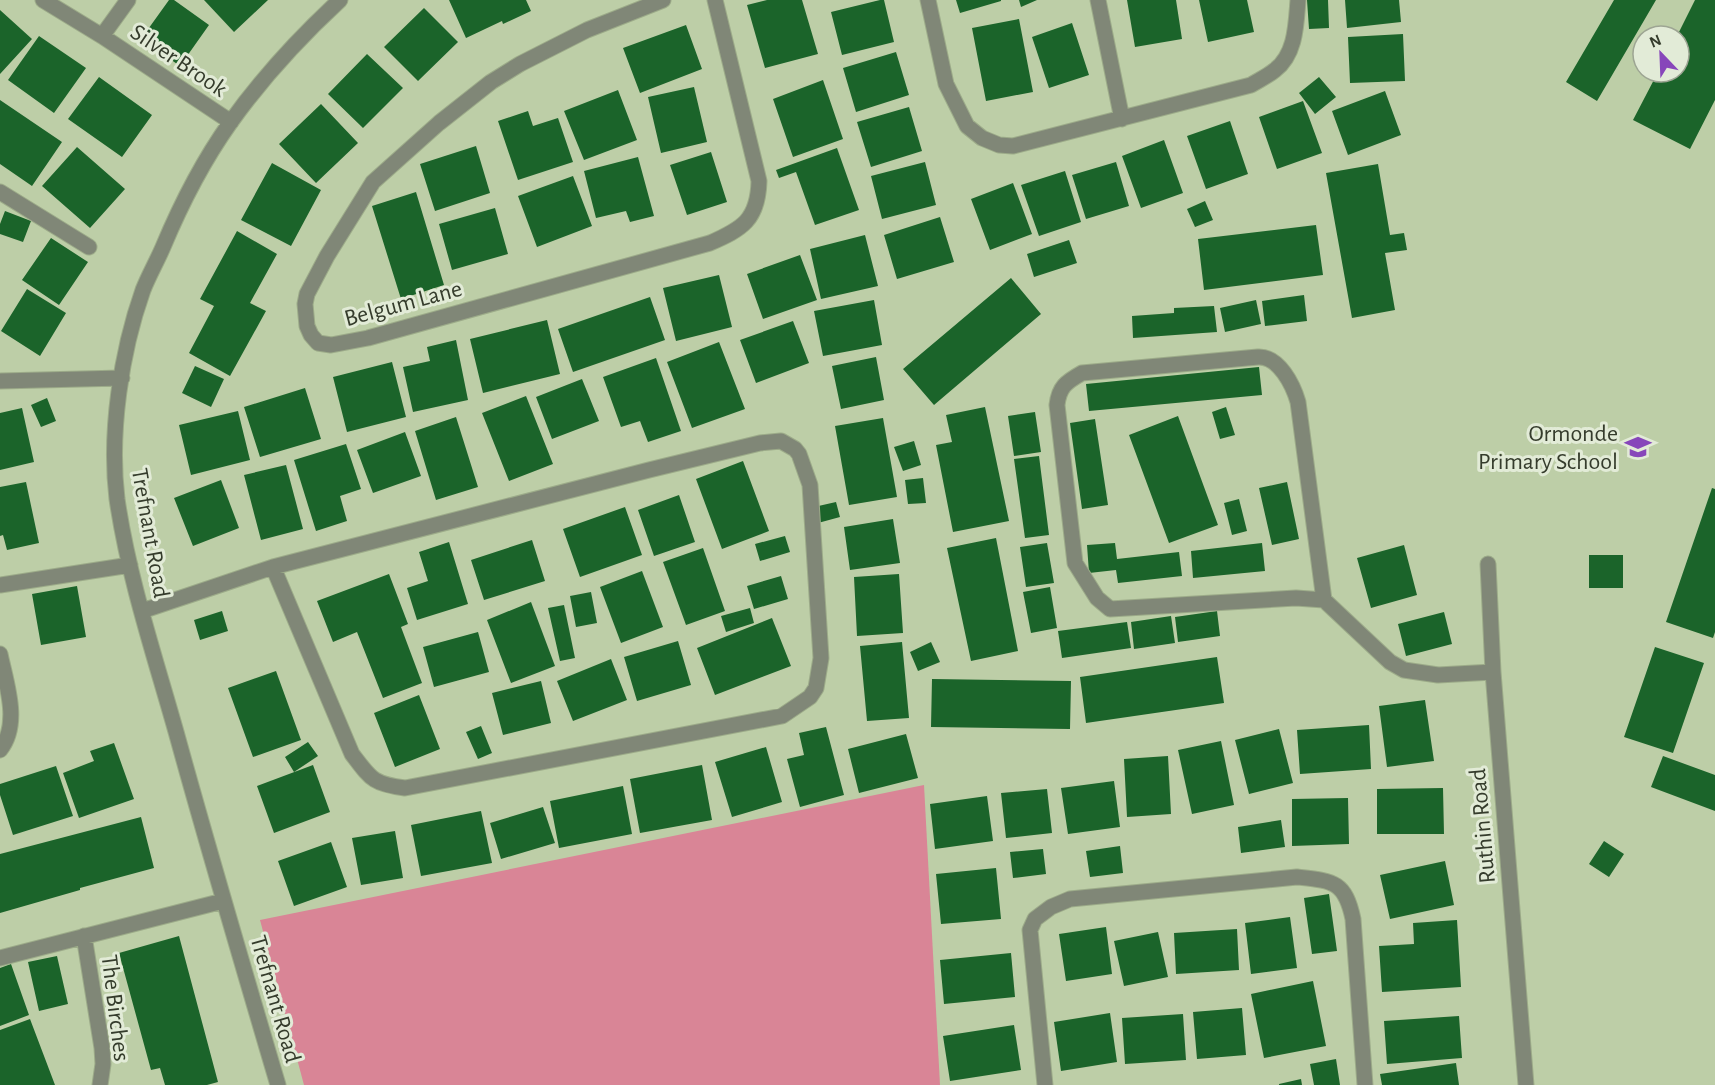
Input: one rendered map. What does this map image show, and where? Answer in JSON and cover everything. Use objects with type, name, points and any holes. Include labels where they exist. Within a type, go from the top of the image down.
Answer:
[{"type":"street","name":"Silver Brook","points":[[43,0],[102,36],[231,122]]},
{"type":"street","name":"Silver Brook","points":[[102,36],[128,0]]},
{"type":"street","name":"Trefnant Road","points":[[278,1085],[223,901],[130,566],[117,498],[115,468],[118,406],[129,340],[144,288],[190,188],[231,122],[293,46],[340,0]]},
{"type":"street","name":"Belgum Lane","points":[[663,0],[587,30],[520,64],[491,82],[439,123],[373,182],[327,256],[307,294],[305,312],[310,335],[318,343],[331,345],[368,338],[710,243],[734,232],[749,220],[756,205],[759,181],[715,0]]},
{"type":"street","points":[[928,0],[946,84],[967,126],[982,138],[999,145],[1013,146],[1251,85],[1276,69],[1286,56],[1296,28],[1298,0]]},
{"type":"street","points":[[1098,0],[1122,119]]},
{"type":"street","points":[[0,192],[89,247]]},
{"type":"street","points":[[1324,600],[1298,402],[1293,387],[1278,367],[1263,356],[1082,373],[1062,387],[1057,405],[1075,563],[1097,598],[1110,609],[1296,598],[1324,600],[1390,662],[1404,670],[1438,675],[1493,672]]},
{"type":"street","points":[[0,381],[122,378]]},
{"type":"street","points":[[142,611],[273,567],[638,473],[760,443],[781,441],[799,454],[810,485],[821,658],[816,688],[810,698],[782,716],[405,788],[381,785],[367,774],[352,754],[273,567]]},
{"type":"street","name":"Ruthin Road","points":[[1488,564],[1493,672],[1526,1085]]},
{"type":"street","points":[[0,585],[130,566]]},
{"type":"street","points":[[0,654],[8,697],[10,725],[8,736],[0,750]]},
{"type":"street","points":[[1045,1085],[1030,930],[1035,919],[1051,907],[1070,898],[1298,877],[1324,880],[1340,887],[1349,900],[1353,919],[1365,1085]]},
{"type":"street","name":"The Birches","points":[[0,958],[223,901]]},
{"type":"street","name":"The Birches","points":[[84,936],[102,1048],[103,1064],[100,1085]]},
{"type":"shaded area","points":[[924,785],[940,1085],[304,1085],[260,920]]},
{"type":"building","points":[[169,0],[174,0],[209,25],[180,66],[141,39]]},
{"type":"building","points":[[204,0],[268,0],[234,32]]},
{"type":"building","points":[[449,0],[526,0],[531,11],[503,24],[502,21],[466,38]]},
{"type":"building","points":[[767,0],[802,0],[818,54],[765,68],[747,5]]},
{"type":"building","points":[[884,0],[894,42],[842,55],[831,12]]},
{"type":"building","points":[[956,0],[1001,0],[1001,1],[960,13]]},
{"type":"building","points":[[1019,0],[1037,0],[1021,7]]},
{"type":"building","points":[[1127,0],[1176,0],[1182,39],[1135,47]]},
{"type":"building","points":[[1199,0],[1247,0],[1254,32],[1208,42]]},
{"type":"building","points":[[1307,0],[1328,0],[1329,28],[1309,29]]},
{"type":"building","points":[[1345,0],[1399,0],[1401,22],[1347,28]]},
{"type":"building","points":[[1614,0],[1656,0],[1642,24],[1631,24],[1631,43],[1597,101],[1566,82]]},
{"type":"building","points":[[1695,0],[1715,0],[1715,100],[1690,149],[1633,120],[1652,84],[1691,84],[1691,24],[1683,24]]},
{"type":"building","points":[[424,8],[458,42],[418,81],[384,47]]},
{"type":"building","points":[[0,10],[32,39],[0,74]]},
{"type":"building","points":[[1019,19],[1033,92],[986,101],[972,28]]},
{"type":"building","points":[[1072,23],[1089,75],[1049,88],[1032,37]]},
{"type":"building","points":[[686,25],[702,69],[640,93],[623,48]]},
{"type":"building","points":[[1403,34],[1405,81],[1350,83],[1348,37]]},
{"type":"building","points":[[39,36],[86,68],[54,113],[8,80]]},
{"type":"building","points":[[896,52],[909,95],[856,112],[843,68]]},
{"type":"building","points":[[367,54],[403,88],[363,128],[328,94]]},
{"type":"building","points":[[99,77],[152,115],[122,157],[68,119]]},
{"type":"building","points":[[1319,77],[1336,97],[1315,114],[1299,93]]},
{"type":"building","points":[[823,80],[843,139],[793,157],[773,99]]},
{"type":"building","points":[[694,87],[707,142],[661,153],[648,97]]},
{"type":"building","points":[[618,90],[637,140],[584,160],[564,111]]},
{"type":"building","points":[[1385,91],[1401,135],[1348,155],[1332,111]]},
{"type":"building","points":[[0,100],[62,142],[32,186],[0,164]]},
{"type":"building","points":[[1303,101],[1322,153],[1277,169],[1259,117]]},
{"type":"building","points":[[321,104],[358,143],[316,183],[279,144]]},
{"type":"building","points":[[909,107],[922,151],[871,167],[857,122]]},
{"type":"building","points":[[528,111],[533,126],[558,118],[573,162],[518,180],[498,121]]},
{"type":"building","points":[[1230,121],[1248,174],[1206,189],[1187,136]]},
{"type":"building","points":[[1164,140],[1183,193],[1141,208],[1122,156]]},
{"type":"building","points":[[476,146],[490,193],[435,211],[420,164]]},
{"type":"building","points":[[77,147],[125,189],[90,228],[42,186]]},
{"type":"building","points":[[837,148],[859,210],[815,225],[796,172],[779,178],[776,170]]},
{"type":"building","points":[[711,152],[727,202],[687,215],[670,165]]},
{"type":"building","points":[[638,157],[654,216],[630,222],[626,211],[596,218],[584,171]]},
{"type":"building","points":[[925,162],[936,205],[882,219],[871,176]]},
{"type":"building","points":[[1116,162],[1129,206],[1086,219],[1072,175]]},
{"type":"building","points":[[272,163],[321,190],[291,246],[241,220]]},
{"type":"building","points":[[1378,164],[1390,235],[1404,233],[1407,250],[1385,253],[1395,310],[1352,318],[1326,173]]},
{"type":"building","points":[[1065,171],[1081,222],[1039,236],[1021,185]]},
{"type":"building","points":[[573,176],[592,226],[537,247],[518,196]]},
{"type":"building","points":[[1013,183],[1032,234],[990,250],[971,199]]},
{"type":"building","points":[[416,192],[444,285],[401,299],[372,206]]},
{"type":"building","points":[[1205,201],[1213,220],[1195,227],[1187,209]]},
{"type":"building","points":[[495,208],[508,254],[452,270],[439,224]]},
{"type":"building","points":[[5,211],[31,221],[23,242],[0,234],[0,224]]},
{"type":"building","points":[[940,217],[954,262],[897,279],[884,235]]},
{"type":"building","points":[[1316,225],[1323,275],[1204,290],[1198,239]]},
{"type":"building","points":[[237,231],[277,254],[250,303],[266,311],[230,376],[189,353],[214,306],[200,299]]},
{"type":"building","points":[[865,235],[878,286],[821,299],[810,249]]},
{"type":"building","points":[[51,238],[88,262],[59,305],[22,280]]},
{"type":"building","points":[[1069,240],[1077,263],[1034,277],[1027,254]]},
{"type":"building","points":[[800,255],[817,300],[763,319],[747,274]]},
{"type":"building","points":[[719,275],[732,327],[676,341],[663,288]]},
{"type":"building","points":[[1011,278],[1041,314],[934,405],[903,369]]},
{"type":"building","points":[[27,289],[66,313],[40,356],[1,331]]},
{"type":"building","points":[[1304,295],[1307,321],[1265,326],[1262,301]]},
{"type":"building","points":[[650,297],[665,340],[573,372],[558,329]]},
{"type":"building","points":[[874,300],[882,345],[823,356],[814,311]]},
{"type":"building","points":[[1256,300],[1261,324],[1225,332],[1220,308]]},
{"type":"building","points":[[1214,306],[1217,332],[1133,338],[1132,316],[1174,313],[1174,308]]},
{"type":"building","points":[[547,320],[560,374],[483,393],[470,339]]},
{"type":"building","points":[[793,321],[809,363],[756,383],[740,340]]},
{"type":"building","points":[[456,340],[468,400],[413,412],[403,367],[430,361],[427,347]]},
{"type":"building","points":[[719,342],[745,409],[692,428],[667,362]]},
{"type":"building","points":[[876,357],[884,400],[841,409],[832,366]]},
{"type":"building","points":[[656,358],[681,431],[648,442],[640,421],[621,427],[603,377]]},
{"type":"building","points":[[392,362],[406,417],[347,432],[333,377]]},
{"type":"building","points":[[195,366],[224,379],[211,407],[182,393]]},
{"type":"building","points":[[1259,367],[1262,395],[1089,411],[1086,384]]},
{"type":"building","points":[[582,379],[599,421],[552,439],[536,397]]},
{"type":"building","points":[[305,388],[321,439],[260,457],[244,407]]},
{"type":"building","points":[[526,396],[553,464],[509,481],[482,413]]},
{"type":"building","points":[[47,398],[56,421],[41,427],[31,405]]},
{"type":"building","points":[[985,407],[1009,521],[953,532],[936,445],[952,442],[946,415]]},
{"type":"building","points":[[1226,407],[1235,435],[1220,439],[1212,412]]},
{"type":"building","points":[[22,408],[34,462],[0,470],[0,413]]},
{"type":"building","points":[[238,411],[250,460],[191,475],[179,425]]},
{"type":"building","points":[[1035,412],[1041,452],[1014,456],[1008,416]]},
{"type":"building","points":[[1178,416],[1218,525],[1169,543],[1129,435]]},
{"type":"building","points":[[456,417],[478,487],[436,500],[415,431]]},
{"type":"building","points":[[883,418],[897,497],[849,505],[835,426]]},
{"type":"building","points":[[1095,419],[1108,505],[1082,509],[1070,423]]},
{"type":"building","points":[[405,432],[421,476],[373,493],[357,450]]},
{"type":"building","points":[[914,441],[921,465],[903,471],[894,447]]},
{"type":"building","points":[[346,444],[361,489],[340,496],[347,521],[316,531],[294,460]]},
{"type":"building","points":[[1039,456],[1049,535],[1025,538],[1014,459]]},
{"type":"building","points":[[743,461],[769,531],[722,549],[696,479]]},
{"type":"building","points":[[286,465],[303,529],[261,540],[244,475]]},
{"type":"building","points":[[923,478],[926,503],[908,504],[905,480]]},
{"type":"building","points":[[221,480],[239,528],[193,546],[174,498]]},
{"type":"building","points":[[26,482],[39,543],[7,550],[3,535],[0,536],[0,487]]},
{"type":"building","points":[[1287,482],[1299,539],[1272,545],[1259,488]]},
{"type":"building","points":[[1712,488],[1715,489],[1715,632],[1713,638],[1666,622]]},
{"type":"building","points":[[679,495],[695,542],[654,556],[638,510]]},
{"type":"building","points":[[1239,499],[1247,531],[1232,535],[1224,503]]},
{"type":"building","points":[[836,502],[840,517],[818,523],[814,507]]},
{"type":"building","points":[[625,507],[642,555],[580,577],[563,529]]},
{"type":"building","points":[[893,519],[900,563],[850,570],[844,527]]},
{"type":"building","points":[[785,536],[790,552],[760,561],[755,544]]},
{"type":"building","points":[[996,538],[1018,651],[971,661],[947,548]]},
{"type":"building","points":[[532,540],[545,581],[484,600],[471,560]]},
{"type":"building","points":[[449,542],[468,604],[417,620],[407,588],[428,581],[419,552]]},
{"type":"building","points":[[1047,543],[1054,583],[1026,587],[1020,547]]},
{"type":"building","points":[[1115,543],[1117,559],[1179,552],[1182,576],[1118,583],[1116,570],[1089,573],[1087,545]]},
{"type":"building","points":[[1262,543],[1265,571],[1193,578],[1191,551]]},
{"type":"building","points":[[1404,545],[1417,595],[1371,608],[1357,558]]},
{"type":"building","points":[[703,548],[725,611],[686,625],[663,562]]},
{"type":"building","points":[[1589,555],[1623,555],[1623,588],[1589,588]]},
{"type":"building","points":[[642,571],[663,627],[621,643],[600,587]]},
{"type":"building","points":[[389,574],[408,624],[401,627],[422,683],[383,698],[357,632],[333,642],[317,601]]},
{"type":"building","points":[[899,574],[903,633],[857,636],[854,577]]},
{"type":"building","points":[[781,576],[788,599],[754,609],[747,586]]},
{"type":"building","points":[[77,586],[86,637],[41,645],[32,594]]},
{"type":"building","points":[[1050,587],[1057,628],[1031,633],[1023,592]]},
{"type":"building","points":[[591,592],[597,623],[576,627],[570,596]]},
{"type":"building","points":[[531,602],[555,666],[511,683],[487,620]]},
{"type":"building","points":[[564,605],[575,658],[560,661],[548,608]]},
{"type":"building","points":[[750,608],[754,623],[726,632],[721,616]]},
{"type":"building","points":[[222,611],[228,631],[200,640],[194,620]]},
{"type":"building","points":[[1217,611],[1220,636],[1178,642],[1175,617]]},
{"type":"building","points":[[1444,612],[1452,644],[1406,656],[1398,624]]},
{"type":"building","points":[[1171,616],[1175,643],[1134,649],[1131,622]]},
{"type":"building","points":[[772,618],[791,666],[715,695],[697,648]]},
{"type":"building","points":[[1127,622],[1131,648],[1062,658],[1058,631]]},
{"type":"building","points":[[478,632],[489,672],[434,687],[423,647]]},
{"type":"building","points":[[678,641],[691,685],[637,701],[624,657]]},
{"type":"building","points":[[902,642],[909,718],[867,721],[860,646]]},
{"type":"building","points":[[931,642],[940,662],[918,671],[910,652]]},
{"type":"building","points":[[1655,647],[1704,663],[1673,753],[1624,737]]},
{"type":"building","points":[[1217,657],[1224,703],[1086,723],[1080,677]]},
{"type":"building","points":[[611,659],[627,700],[573,721],[557,681]]},
{"type":"building","points":[[276,671],[301,740],[253,757],[228,688]]},
{"type":"building","points":[[932,679],[1071,681],[1070,729],[931,727]]},
{"type":"building","points":[[541,681],[551,723],[503,735],[492,693]]},
{"type":"building","points":[[419,695],[440,749],[395,767],[374,713]]},
{"type":"building","points":[[1425,700],[1434,761],[1387,767],[1379,706]]},
{"type":"building","points":[[1369,725],[1371,769],[1300,774],[1297,730]]},
{"type":"building","points":[[481,726],[492,753],[478,759],[466,732]]},
{"type":"building","points":[[826,727],[844,795],[800,807],[787,759],[804,755],[799,733]]},
{"type":"building","points":[[1279,729],[1293,783],[1249,794],[1235,740]]},
{"type":"building","points":[[906,734],[918,778],[859,793],[848,749]]},
{"type":"building","points":[[1221,741],[1234,805],[1192,814],[1178,750]]},
{"type":"building","points":[[308,742],[318,756],[294,772],[285,757]]},
{"type":"building","points":[[114,743],[134,799],[79,818],[63,773],[94,761],[90,751]]},
{"type":"building","points":[[766,747],[782,802],[732,817],[715,762]]},
{"type":"building","points":[[1168,756],[1171,814],[1127,817],[1124,759]]},
{"type":"building","points":[[1663,756],[1715,775],[1715,811],[1651,787]]},
{"type":"building","points":[[313,765],[330,812],[274,833],[257,786]]},
{"type":"building","points":[[702,765],[712,820],[640,833],[630,779]]},
{"type":"building","points":[[56,766],[73,816],[13,835],[0,795],[0,784]]},
{"type":"building","points":[[1114,781],[1120,827],[1068,834],[1061,788]]},
{"type":"building","points":[[623,786],[632,834],[559,848],[550,801]]},
{"type":"building","points":[[1443,788],[1444,834],[1377,834],[1377,789]]},
{"type":"building","points":[[1047,789],[1052,833],[1006,838],[1001,793]]},
{"type":"building","points":[[987,796],[993,841],[935,849],[930,804]]},
{"type":"building","points":[[1348,798],[1349,844],[1292,846],[1292,799]]},
{"type":"building","points":[[543,807],[555,843],[501,859],[490,823]]},
{"type":"building","points":[[481,811],[492,863],[421,876],[411,825]]},
{"type":"building","points":[[141,817],[154,868],[0,913],[0,854]]},
{"type":"building","points":[[1281,820],[1285,847],[1241,853],[1238,827]]},
{"type":"building","points":[[395,831],[403,878],[361,885],[352,838]]},
{"type":"building","points":[[1604,841],[1624,854],[1609,877],[1589,864]]},
{"type":"building","points":[[331,842],[347,887],[294,906],[278,861]]},
{"type":"building","points":[[1120,846],[1123,873],[1090,877],[1086,851]]},
{"type":"building","points":[[1043,849],[1046,874],[1013,878],[1010,852]]},
{"type":"building","points":[[1445,861],[1454,905],[1390,919],[1380,875]]},
{"type":"building","points":[[996,868],[1001,919],[941,924],[936,874]]},
{"type":"building","points":[[1329,894],[1337,951],[1312,954],[1304,898]]},
{"type":"building","points":[[1290,917],[1297,968],[1251,974],[1245,923]]},
{"type":"building","points":[[1457,920],[1461,987],[1382,992],[1379,946],[1414,944],[1413,923]]},
{"type":"building","points":[[1106,927],[1112,974],[1066,981],[1059,934]]},
{"type":"building","points":[[1237,929],[1239,970],[1176,974],[1174,933]]},
{"type":"building","points":[[1158,932],[1168,977],[1124,986],[1114,941]]},
{"type":"building","points":[[179,936],[218,1082],[207,1085],[165,1085],[160,1068],[151,1070],[119,953]]},
{"type":"building","points":[[1011,953],[1015,997],[944,1004],[940,960]]},
{"type":"building","points":[[57,956],[68,1004],[39,1011],[28,962]]},
{"type":"building","points":[[11,964],[29,1015],[0,1026],[0,968]]},
{"type":"building","points":[[1313,981],[1326,1046],[1264,1058],[1251,994]]},
{"type":"building","points":[[1242,1008],[1246,1055],[1197,1059],[1193,1012]]},
{"type":"building","points":[[1110,1013],[1117,1062],[1061,1071],[1054,1022]]},
{"type":"building","points":[[1183,1014],[1186,1060],[1125,1064],[1122,1018]]},
{"type":"building","points":[[1459,1016],[1462,1058],[1387,1064],[1384,1021]]},
{"type":"building","points":[[30,1019],[55,1085],[0,1085],[0,1030]]},
{"type":"building","points":[[1014,1025],[1021,1070],[950,1081],[943,1036]]},
{"type":"building","points":[[1336,1059],[1340,1085],[1314,1085],[1310,1064]]},
{"type":"building","points":[[1456,1063],[1459,1085],[1382,1085],[1380,1074]]},
{"type":"building","points":[[1301,1079],[1302,1085],[1279,1085],[1279,1084]]},
{"type":"place","name":"Ormonde Primary School","points":[[1638,447]]}]
